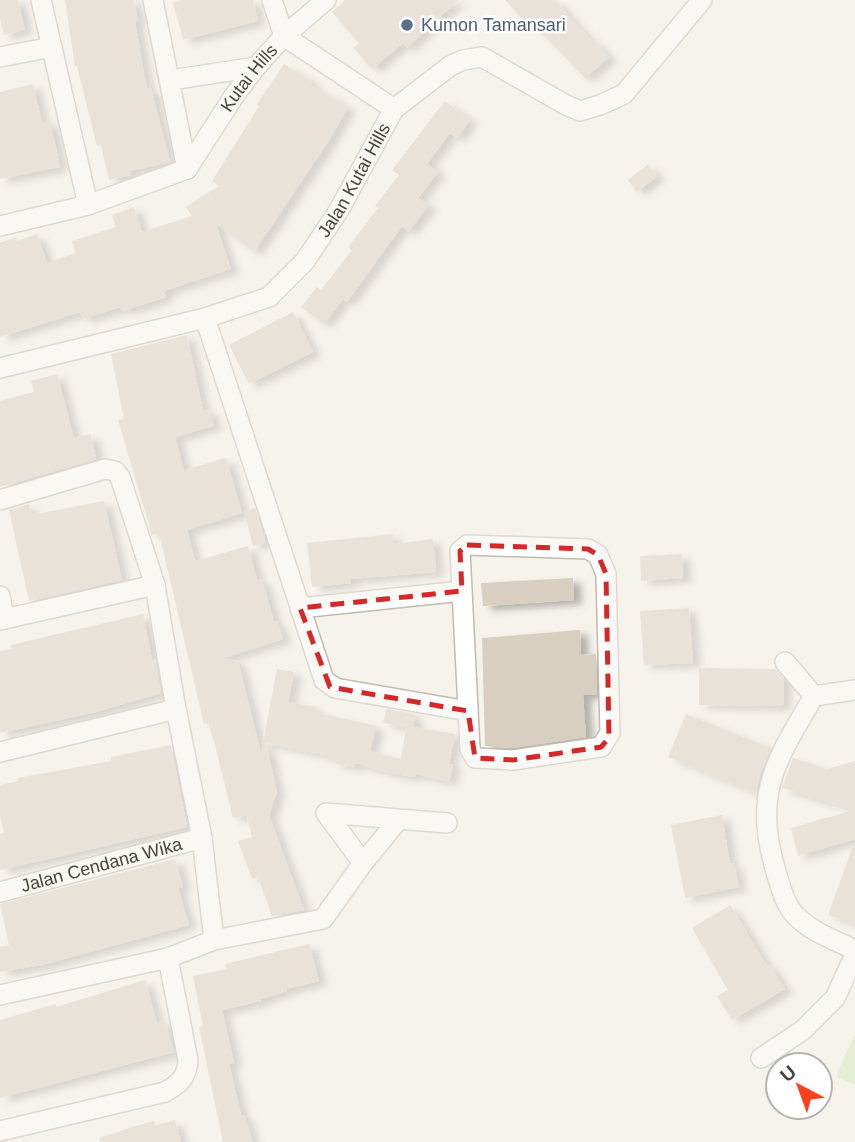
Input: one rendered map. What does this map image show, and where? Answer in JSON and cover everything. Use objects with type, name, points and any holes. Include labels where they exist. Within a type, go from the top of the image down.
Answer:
[{"type":"street","points":[[41,0],[88,205]]},
{"type":"street","points":[[0,226],[88,205],[187,169],[153,0]]},
{"type":"street","points":[[272,0],[284,36],[394,109]]},
{"type":"street","name":"Kutai Hills","points":[[187,169],[256,67],[284,36],[326,0]]},
{"type":"street","name":"Jalan Kutai Hills","points":[[0,369],[205,318],[269,297],[305,261],[340,210],[394,109],[450,66],[463,60],[482,57],[580,111],[624,94],[702,0]]},
{"type":"street","points":[[0,57],[52,47]]},
{"type":"street","points":[[171,80],[256,67]]},
{"type":"street","points":[[205,318],[324,680],[330,687],[468,711]]},
{"type":"street","name":"Jalan Cendana Wika","points":[[0,499],[105,468],[116,471],[120,477],[155,585],[202,838],[214,940]]},
{"type":"street","points":[[467,545],[588,549],[598,555],[606,574],[610,733],[601,747],[513,760],[475,758],[470,749],[468,711],[460,551],[467,545]]},
{"type":"street","points":[[0,596],[2,620],[155,585]]},
{"type":"street","points":[[300,608],[462,591]]},
{"type":"street","points":[[785,662],[814,696]]},
{"type":"street","points":[[814,696],[855,690]]},
{"type":"street","points":[[761,1058],[803,1030],[835,998],[855,953],[807,926],[793,914],[784,899],[768,845],[766,811],[778,757],[814,696]]},
{"type":"street","points":[[0,752],[176,709]]},
{"type":"street","points":[[363,863],[326,813],[447,823]]},
{"type":"street","points":[[0,995],[167,958],[214,940],[323,919],[399,819]]},
{"type":"street","name":"Jalan Cendana Wika","points":[[0,892],[202,838]]},
{"type":"street","points":[[0,1131],[165,1092],[180,1083],[188,1071],[188,1060],[167,958]]},
{"type":"highlighted area","points":[[467,545],[588,549],[598,555],[606,574],[609,738],[601,747],[513,760],[475,758],[468,711],[330,687],[300,608],[462,591],[460,551]]},
{"type":"green space","points":[[855,1036],[855,1085],[836,1077]]},
{"type":"building","points":[[0,0],[18,0],[25,30],[4,35],[0,19]]},
{"type":"building","points":[[65,0],[133,0],[147,89],[151,88],[170,162],[130,171],[131,175],[109,180],[101,145],[97,146],[75,66]]},
{"type":"building","points":[[253,0],[258,21],[183,40],[173,2]]},
{"type":"building","points":[[345,0],[458,0],[407,48],[403,43],[372,69],[354,48],[359,43],[332,12]]},
{"type":"building","points":[[505,0],[555,0],[609,57],[585,78],[529,20],[526,23]]},
{"type":"building","points":[[284,64],[312,82],[310,85],[348,107],[328,142],[254,252],[216,224],[231,269],[164,291],[166,297],[122,311],[121,307],[83,319],[80,312],[0,337],[0,243],[37,234],[47,263],[75,253],[72,241],[116,227],[112,215],[134,207],[142,232],[192,216],[186,207],[219,186],[212,181]]},
{"type":"building","points":[[33,84],[42,123],[50,121],[60,167],[0,179],[0,92]]},
{"type":"building","points":[[445,101],[470,120],[457,138],[450,133],[427,164],[438,172],[418,198],[429,205],[409,231],[402,226],[347,302],[343,299],[324,324],[301,307],[317,287],[321,290],[352,250],[348,247],[399,175],[392,170]]},
{"type":"building","points":[[648,164],[657,176],[637,192],[628,180]]},
{"type":"building","points":[[293,312],[313,352],[249,384],[229,345]]},
{"type":"building","points":[[187,335],[203,411],[209,409],[214,426],[175,437],[184,470],[226,458],[242,513],[187,530],[195,561],[248,546],[257,580],[262,579],[274,622],[277,621],[283,639],[224,658],[238,661],[261,753],[277,669],[294,672],[288,702],[315,707],[314,712],[376,726],[370,751],[401,759],[406,727],[383,723],[386,709],[415,714],[413,727],[455,734],[449,764],[453,765],[449,782],[416,774],[415,777],[389,773],[355,763],[354,767],[334,763],[335,759],[320,754],[266,743],[277,792],[269,815],[304,910],[272,916],[258,877],[252,879],[238,841],[252,837],[247,815],[233,818],[215,745],[208,723],[204,724],[159,533],[152,535],[118,420],[124,419],[111,354]]},
{"type":"building","points":[[57,374],[74,438],[91,434],[96,459],[0,487],[0,401],[34,392],[31,381]]},
{"type":"building","points":[[104,501],[122,580],[29,601],[9,510],[29,504],[31,515]]},
{"type":"building","points":[[255,508],[266,543],[253,546],[244,511]]},
{"type":"building","points":[[393,534],[394,544],[433,539],[436,572],[350,579],[351,583],[312,587],[307,543]]},
{"type":"building","points":[[682,554],[683,578],[641,581],[640,556]]},
{"type":"building","points":[[573,578],[574,600],[483,606],[481,583]]},
{"type":"building","points":[[689,608],[693,663],[644,665],[640,611]]},
{"type":"building","points":[[143,614],[161,693],[96,712],[0,733],[0,651],[12,649],[11,645]]},
{"type":"building","points":[[580,630],[581,655],[596,654],[597,694],[583,695],[586,737],[512,748],[485,746],[482,638]]},
{"type":"building","points":[[699,668],[775,669],[784,679],[783,706],[699,705]]},
{"type":"building","points":[[686,714],[771,748],[756,793],[668,757]]},
{"type":"building","points":[[171,745],[187,827],[0,870],[0,834],[4,833],[0,815],[0,785],[18,781],[18,778],[111,761],[111,757]]},
{"type":"building","points":[[793,758],[827,769],[855,761],[855,839],[798,856],[791,828],[854,810],[782,788]]},
{"type":"building","points":[[722,815],[730,864],[734,863],[739,887],[685,898],[671,825]]},
{"type":"building","points":[[855,846],[855,924],[828,915]]},
{"type":"building","points":[[175,859],[183,887],[178,888],[189,925],[42,965],[0,972],[0,947],[9,945],[0,904]]},
{"type":"building","points":[[730,905],[767,966],[770,965],[785,989],[732,1020],[717,996],[728,990],[692,928]]},
{"type":"building","points":[[309,944],[319,981],[286,989],[287,991],[261,1001],[222,1010],[234,1063],[229,1064],[241,1115],[244,1115],[253,1142],[223,1142],[199,1027],[203,1026],[193,976],[226,969],[225,964]]},
{"type":"building","points":[[145,980],[157,1023],[165,1020],[174,1052],[0,1098],[0,1020],[55,1004],[56,1007]]},
{"type":"building","points":[[175,1120],[181,1142],[100,1142],[99,1138],[135,1126],[154,1121],[155,1126]]},
{"type":"place","name":"Kumon Tamansari","points":[[407,25]]}]
